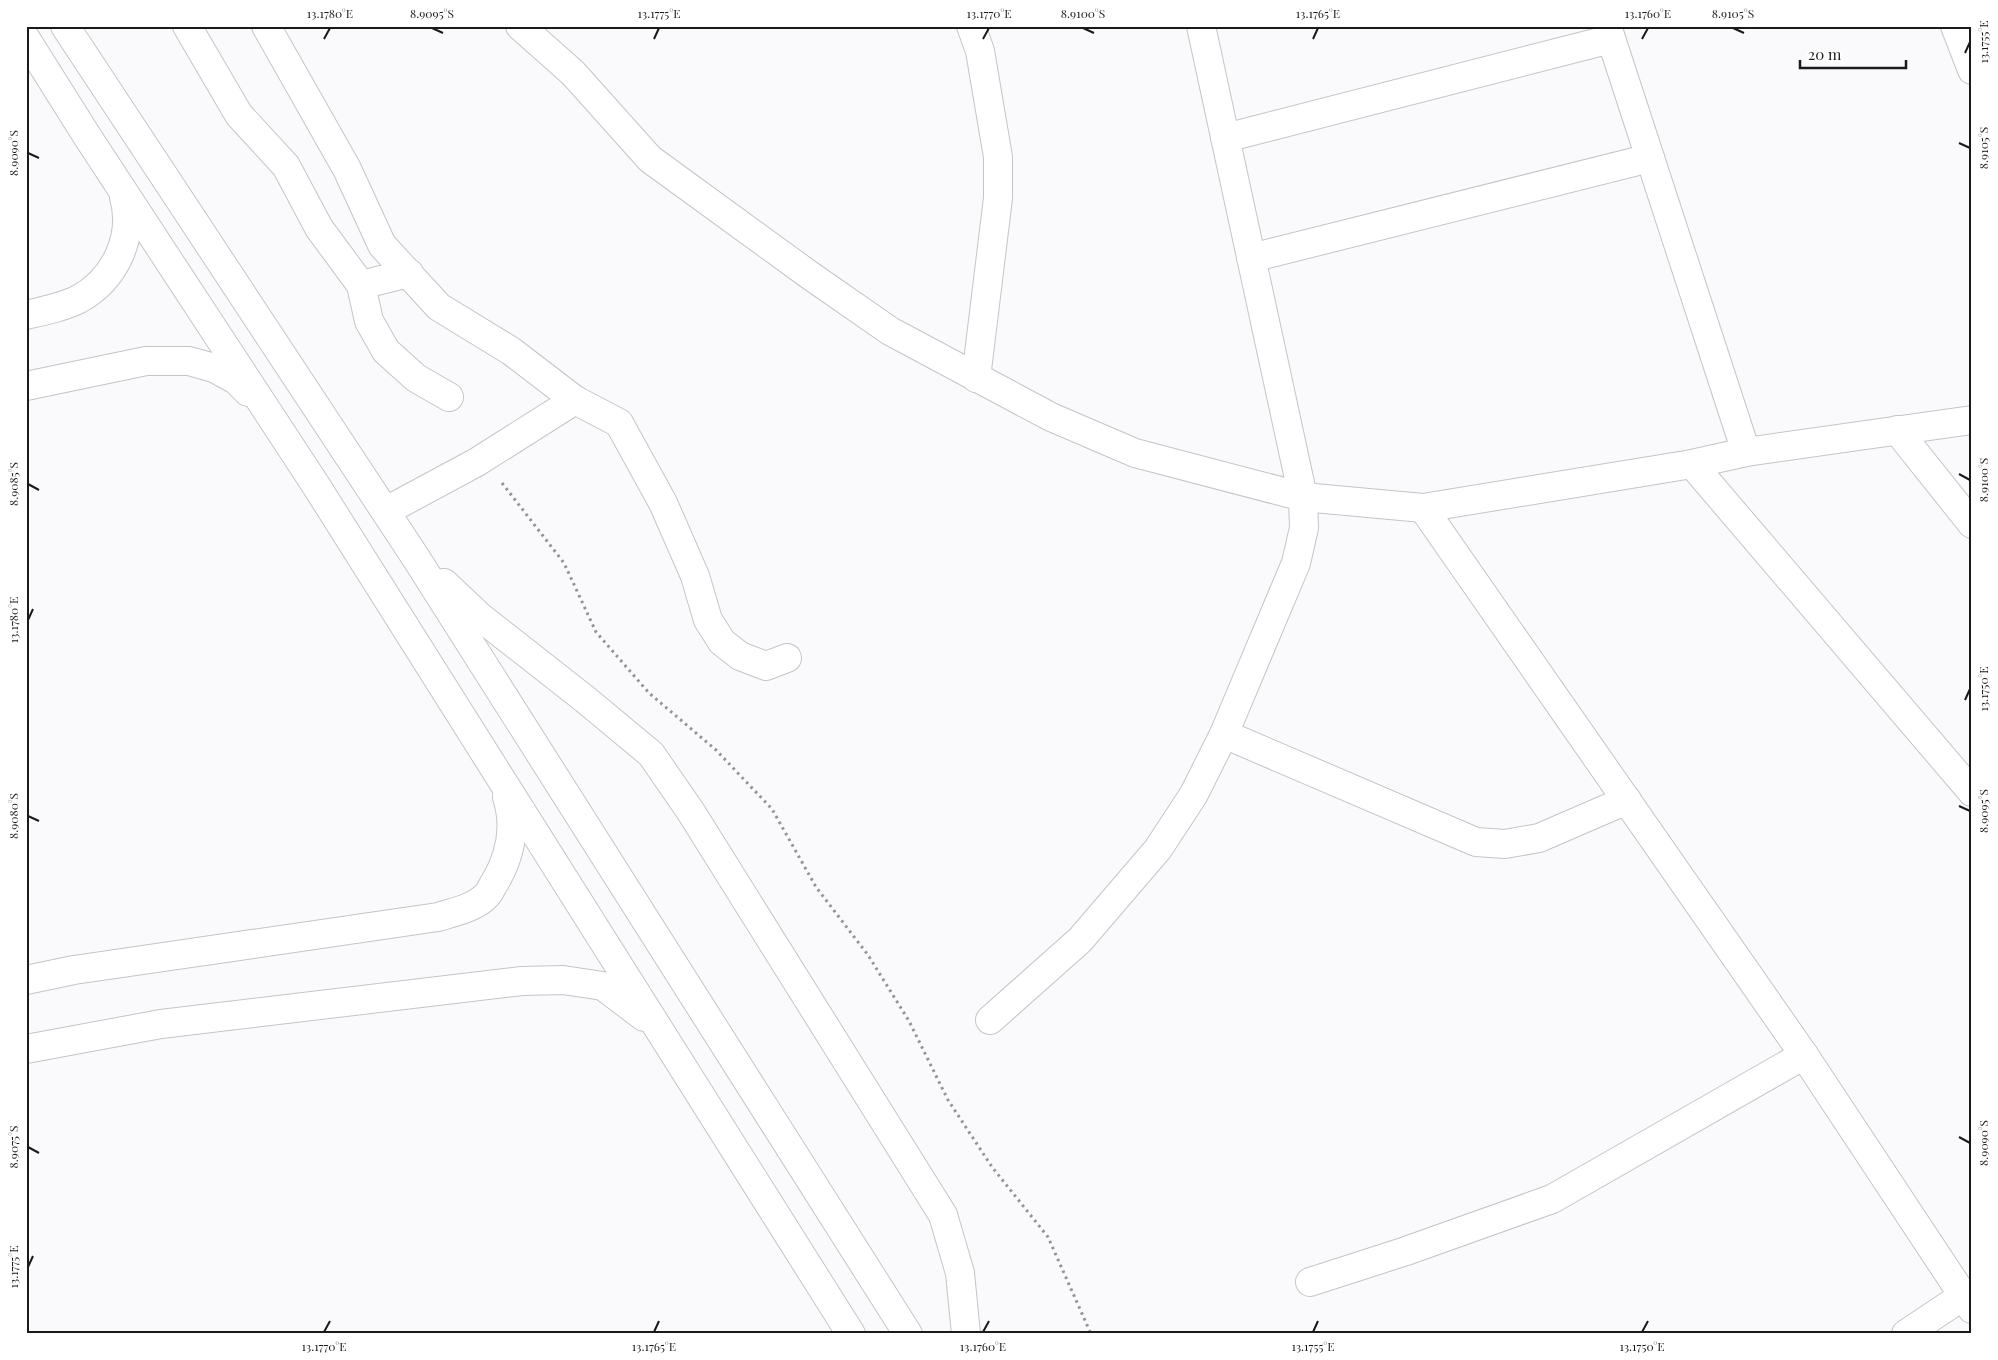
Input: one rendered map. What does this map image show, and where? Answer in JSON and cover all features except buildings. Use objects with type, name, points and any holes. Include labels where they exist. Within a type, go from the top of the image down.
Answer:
[{"type":"street","points":[[65,26],[386,511],[908,1334]]},
{"type":"street","points":[[187,26],[239,115],[286,166],[319,228],[361,284],[369,322],[386,351],[416,378],[449,397]]},
{"type":"street","points":[[266,26],[347,169],[382,245],[439,307],[511,351],[575,400],[619,423],[663,502],[695,576],[708,620],[722,642],[740,656],[766,666],[787,658]]},
{"type":"street","points":[[520,26],[573,73],[650,159],[890,331],[1051,417],[1135,453],[1303,497],[1423,508],[1692,464],[1746,452],[1972,420]]},
{"type":"street","points":[[971,26],[980,51],[998,157],[998,198],[976,378]]},
{"type":"street","points":[[990,1020],[1080,940],[1158,849],[1194,794],[1224,734],[1296,563],[1304,528],[1303,497],[1201,26]]},
{"type":"street","points":[[1955,26],[1972,70]]},
{"type":"street","points":[[1225,138],[1609,33],[1746,452]]},
{"type":"street","points":[[26,39],[268,412],[852,1334]]},
{"type":"street","points":[[1251,258],[1650,158]]},
{"type":"street","points":[[26,315],[54,308],[78,299],[100,283],[117,261],[127,235],[128,211],[121,188]]},
{"type":"street","points":[[361,284],[409,273]]},
{"type":"street","points":[[26,386],[146,361],[189,361],[214,368],[236,380],[268,412]]},
{"type":"street","points":[[386,511],[477,462],[575,400]]},
{"type":"street","points":[[1897,430],[1972,524]]},
{"type":"street","points":[[1692,464],[1972,792]]},
{"type":"street","points":[[1423,508],[1804,1055],[1967,1303],[1906,1334]]},
{"type":"street","points":[[416,558],[479,616],[651,754],[691,812],[943,1215],[960,1272],[966,1334]]},
{"type":"street","points":[[1224,734],[1476,842],[1505,844],[1539,838],[1628,800]]},
{"type":"street","points":[[26,980],[74,970],[438,918],[464,909],[487,895],[503,868],[512,838],[511,811],[501,778]]},
{"type":"street","points":[[26,1050],[161,1024],[522,982],[563,980],[603,986],[642,1015],[672,1050]]},
{"type":"street","points":[[1310,1282],[1406,1251],[1552,1199],[1804,1055]]},
{"type":"path","points":[[477,462],[485,462],[564,563],[596,632],[649,694],[716,750],[772,810],[816,887],[868,955],[909,1021],[948,1100],[992,1167],[1048,1237],[1091,1334]]}]
